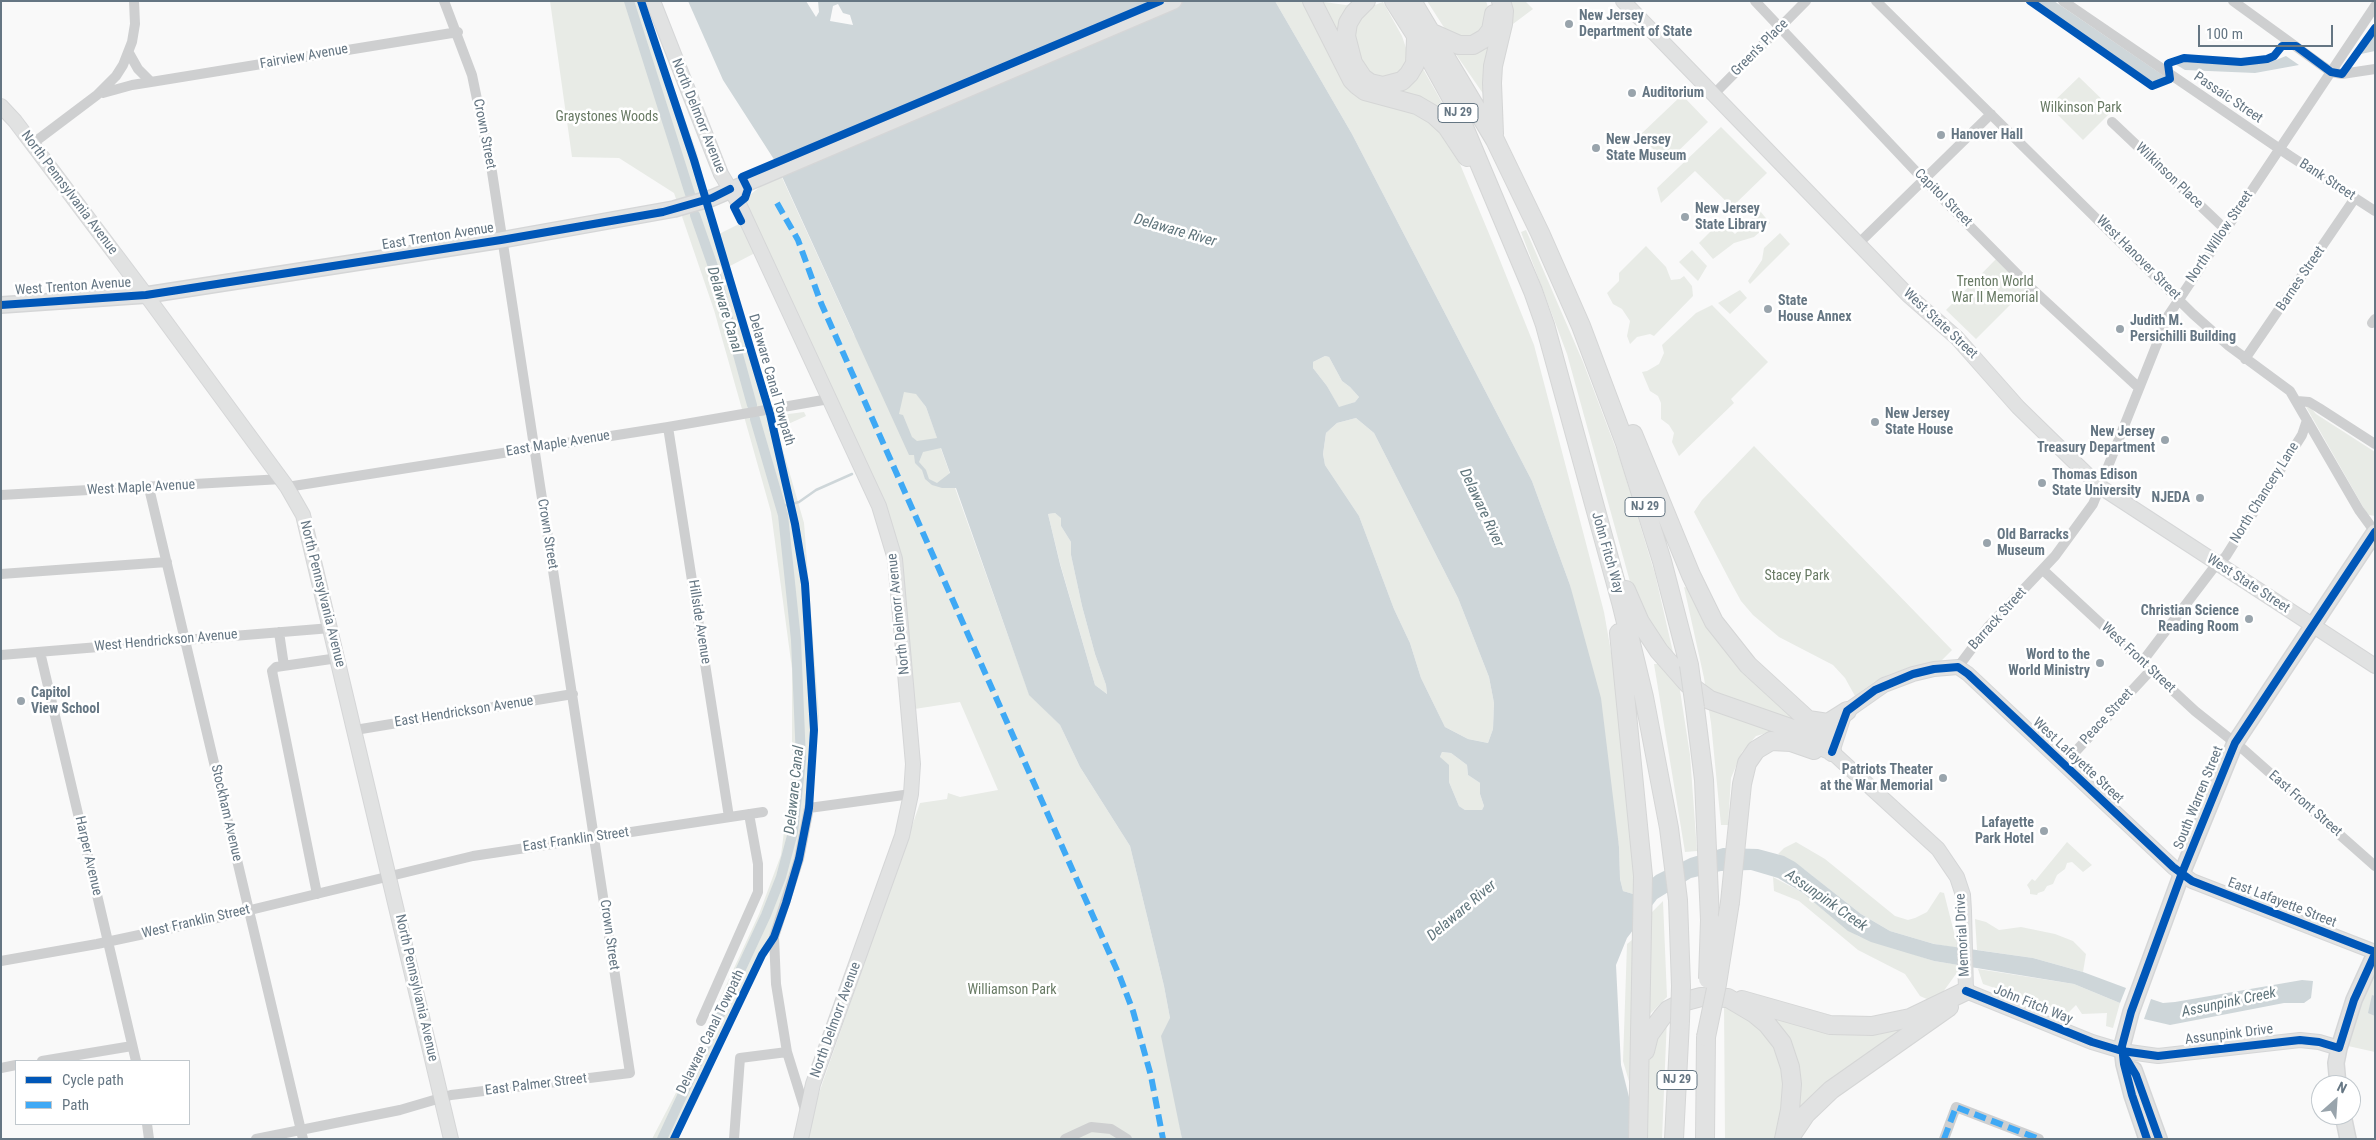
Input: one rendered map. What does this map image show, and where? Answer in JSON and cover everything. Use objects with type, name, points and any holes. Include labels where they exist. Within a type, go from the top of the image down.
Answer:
[{"type":"highway","points":[[1312,1],[1352,80],[1365,90],[1417,105],[1434,115],[1447,127],[1490,192]]},
{"type":"highway","points":[[1366,1],[1354,13],[1347,29],[1350,55],[1362,78],[1370,83],[1383,86],[1402,81],[1410,74],[1424,36],[1462,46],[1480,42],[1491,30],[1494,22],[1494,11],[1490,1]]},
{"type":"highway","name":"John Fitch Way","points":[[1394,1],[1424,36],[1495,140],[1558,271],[1625,442],[1662,561],[1689,665],[1706,814],[1710,892],[1706,1042]]},
{"type":"highway","name":"John Fitch Way","points":[[1412,1],[1424,36],[1533,291],[1561,384],[1644,697],[1669,828],[1680,926],[1681,986],[1674,1139]]},
{"type":"highway","points":[[1495,140],[1492,83],[1493,66],[1503,24],[1504,11],[1501,1]]},
{"type":"highway","points":[[1591,352],[1636,440],[1690,575],[1710,616],[1748,665],[1808,720],[1826,739],[1832,752]]},
{"type":"highway","points":[[1594,509],[1621,581],[1640,622],[1659,651],[1681,677],[1710,700],[1793,729],[1832,752]]},
{"type":"highway","points":[[1612,572],[1642,857],[1644,903],[1638,1139]]},
{"type":"highway","points":[[1808,720],[1828,723],[1847,711]]},
{"type":"highway","points":[[1716,1139],[1706,1042],[1730,902],[1745,770],[1751,756],[1760,746],[1771,741],[1784,740],[1814,750],[1832,752]]},
{"type":"highway","points":[[1639,1073],[1649,1035],[1668,1010],[1686,1001],[1701,997],[1728,998],[1755,1002],[1830,1024],[1872,1026],[1910,1018],[1966,983]]},
{"type":"highway","points":[[1789,1139],[1806,1114],[1831,1090],[1947,1010],[1966,983]]},
{"type":"highway","points":[[1728,998],[1755,1014],[1767,1024],[1786,1053],[1792,1084],[1784,1139]]},
{"type":"highway","name":"NJ 29","points":[[1705,1139],[1706,1042]]},
{"type":"main road","name":"East Trenton Avenue","points":[[146,295],[501,240],[674,209],[712,198],[778,168],[1174,1]]},
{"type":"main road","name":"West Trenton Avenue","points":[[1,305],[146,295]]},
{"type":"main road","name":"South Warren Street","points":[[2147,1139],[2132,1095],[2122,1051],[2124,1034],[2182,873],[2235,743],[2375,532]]},
{"type":"main road","points":[[2337,1075],[2336,1063],[2339,1048],[2354,1000],[2375,953]]},
{"type":"main road","points":[[2122,1051],[2136,1074],[2159,1139]]},
{"type":"main road","points":[[2345,1125],[2348,1139]]},
{"type":"street","points":[[32,144],[97,95],[116,76],[129,53],[135,24],[134,1]]},
{"type":"street","name":"Crown Street","points":[[444,1],[458,32],[479,105],[573,694],[630,1073]]},
{"type":"street","name":"North Delmorr Avenue","points":[[653,1],[705,135],[883,517],[896,559],[913,764],[911,794],[902,836],[813,1084],[802,1139]]},
{"type":"street","name":"West State Street","points":[[1623,1],[1908,295],[1958,338],[2018,407],[2099,486],[2375,666]]},
{"type":"street","name":"Capitol Street","points":[[1755,1],[1924,180],[2032,289],[2138,388]]},
{"type":"street","name":"Green's Place","points":[[1714,94],[1806,1]]},
{"type":"street","name":"West Hanover Street","points":[[1876,1],[2179,299],[2245,359],[2282,383],[2296,401],[2358,510],[2375,532]]},
{"type":"street","name":"Passaic Street","points":[[2063,1],[2279,148]]},
{"type":"street","points":[[2233,1],[2331,72],[2342,74],[2375,69]]},
{"type":"street","name":"North Willow Street","points":[[2099,486],[2164,325],[2179,299],[2375,6]]},
{"type":"street","name":"Fairview Avenue","points":[[97,95],[113,89],[151,82],[458,32]]},
{"type":"street","points":[[129,53],[138,69],[151,82]]},
{"type":"street","name":"North Pennsylvania Avenue","points":[[1,106],[146,295],[295,499],[307,527],[451,1139]]},
{"type":"street","points":[[1858,244],[1991,114]]},
{"type":"street","name":"Wilkinson Place","points":[[2112,122],[2226,230]]},
{"type":"street","name":"Bank Street","points":[[2279,148],[2375,211]]},
{"type":"street","name":"Barnes Street","points":[[2245,359],[2355,198]]},
{"type":"street","name":"East Maple Avenue","points":[[284,483],[534,448],[829,399]]},
{"type":"street","points":[[2296,401],[2309,402],[2375,444]]},
{"type":"street","name":"North Chancery Lane","points":[[2142,662],[2218,564],[2272,483],[2302,434],[2307,420]]},
{"type":"street","name":"Hillside Avenue","points":[[668,427],[729,817]]},
{"type":"street","name":"West Maple Avenue","points":[[1,495],[284,483]]},
{"type":"street","name":"Barrack Street","points":[[1958,667],[1988,628],[2062,548],[2093,504],[2099,486]]},
{"type":"street","name":"Stockham Avenue","points":[[149,488],[302,1135]]},
{"type":"street","points":[[1,574],[167,562]]},
{"type":"street","name":"West Front Street","points":[[2043,570],[2195,711],[2235,743]]},
{"type":"street","name":"West Hendrickson Avenue","points":[[1,655],[331,628]]},
{"type":"street","points":[[279,632],[284,666]]},
{"type":"street","name":"Harper Avenue","points":[[40,652],[136,1060]]},
{"type":"street","points":[[317,894],[272,671],[276,667],[338,658]]},
{"type":"street","points":[[1832,752],[1847,711],[1875,690],[1902,677],[1934,669],[1958,667]]},
{"type":"street","name":"West Lafayette Street","points":[[1958,667],[1968,674],[2063,765],[2182,873]]},
{"type":"street","name":"Peace Street","points":[[2063,765],[2151,670]]},
{"type":"street","name":"East Hendrickson Avenue","points":[[355,730],[573,694]]},
{"type":"street","name":"East Front Street","points":[[2235,743],[2375,866]]},
{"type":"street","name":"Memorial Drive","points":[[1832,752],[1938,848],[1947,861],[1961,888],[1966,983]]},
{"type":"street","points":[[806,1113],[788,1052],[776,984],[774,937],[799,859],[809,808],[911,794]]},
{"type":"street","name":"East Franklin Street","points":[[390,876],[472,856],[763,812]]},
{"type":"street","points":[[701,1021],[758,892],[758,864],[749,814]]},
{"type":"street","name":"East Lafayette Street","points":[[2182,873],[2207,887],[2375,953]]},
{"type":"street","name":"West Franklin Street","points":[[1,960],[108,942],[249,911],[390,876]]},
{"type":"street","name":"John Fitch Way","points":[[1966,983],[2092,1042],[2122,1051]]},
{"type":"street","name":"Assunpink Drive","points":[[2122,1051],[2158,1056],[2300,1040],[2319,1042],[2339,1048]]},
{"type":"street","points":[[48,1060],[132,1046]]},
{"type":"street","points":[[734,1139],[740,1058],[788,1052]]},
{"type":"street","points":[[1,1068],[15,1065]]},
{"type":"street","name":"East Palmer Street","points":[[256,1139],[302,1135],[442,1099],[451,1095],[630,1073]]},
{"type":"street","points":[[1944,1139],[1956,1107],[2039,1139]]},
{"type":"street","points":[[147,1125],[149,1139]]},
{"type":"street","points":[[1065,1139],[1091,1126],[1110,1129],[1126,1139]]},
{"type":"green space","name":"Graystones Woods","points":[[550,1],[643,1],[697,153],[717,235],[741,223],[755,253],[728,267],[773,416],[804,412],[806,416],[777,429],[804,523],[819,716],[809,823],[788,901],[745,991],[707,1081],[678,1139],[652,1139],[681,1083],[759,914],[781,855],[792,769],[792,669],[771,512],[714,310],[674,193],[619,158],[572,157]]},
{"type":"green space","points":[[1275,1],[1310,1],[1350,83],[1432,117],[1452,145],[1534,345],[1604,612],[1617,686],[1636,879],[1633,894],[1623,891],[1620,879],[1619,847],[1570,585],[1532,481],[1352,134]]},
{"type":"green space","points":[[1317,1],[1346,5],[1355,3],[1342,44]]},
{"type":"green space","points":[[1427,1],[1486,1],[1490,13],[1479,35],[1467,40],[1456,38],[1445,29]]},
{"type":"green space","points":[[1506,1],[1525,1],[1533,9],[1509,27]]},
{"type":"green space","points":[[1383,2],[1402,36],[1410,60],[1405,70],[1383,79],[1372,74],[1361,62],[1352,42],[1354,24],[1364,9]]},
{"type":"green space","points":[[1494,35],[1484,95],[1453,50]]},
{"type":"green space","points":[[1422,67],[1458,131],[1383,90]]},
{"type":"green space","name":"Wilkinson Park","points":[[2079,77],[2113,110],[2083,140],[2049,106]]},
{"type":"green space","points":[[1682,95],[1708,122],[1666,163],[1640,135]]},
{"type":"green space","points":[[1721,127],[1767,173],[1732,207],[1695,171],[1661,203],[1657,188]]},
{"type":"green space","name":"Williamson Park","points":[[779,171],[854,335],[879,353],[905,378],[926,407],[1029,694],[1060,725],[1080,767],[1130,846],[1170,1018],[1174,1091],[1182,1139],[803,1139],[920,803],[947,799],[948,793],[960,797],[998,790],[960,702],[908,710],[896,570],[864,476],[739,204]]},
{"type":"green space","points":[[1760,211],[1770,223],[1754,237],[1734,243],[1713,259],[1699,243],[1721,221],[1735,234]]},
{"type":"green space","points":[[1526,230],[1583,362],[1621,462],[1655,574],[1675,661],[1651,629],[1632,589],[1567,354],[1521,232]]},
{"type":"green space","points":[[1780,233],[1790,244],[1750,284],[1748,281],[1762,260],[1764,248]]},
{"type":"green space","points":[[1646,246],[1666,267],[1671,280],[1680,279],[1684,276],[1692,286],[1693,296],[1654,336],[1650,334],[1637,337],[1630,344],[1627,336],[1630,321],[1622,309],[1613,304],[1607,293],[1619,281],[1619,273]]},
{"type":"green space","points":[[1692,250],[1707,266],[1698,281],[1679,262]]},
{"type":"green space","name":"Trenton World War II Memorial","points":[[1997,258],[2027,288],[1976,339],[1946,310]]},
{"type":"green space","points":[[1740,290],[1747,298],[1730,314],[1718,303]]},
{"type":"green space","points":[[1712,305],[1768,362],[1731,399],[1734,403],[1679,456],[1672,442],[1674,433],[1669,425],[1661,419],[1661,403],[1658,396],[1650,391],[1642,372],[1659,364],[1664,353],[1662,345],[1696,313]]},
{"type":"green space","points":[[1325,356],[1329,357],[1342,381],[1359,397],[1355,402],[1339,408],[1327,386],[1313,368],[1313,362]]},
{"type":"green space","points":[[2305,405],[2375,452],[2375,516],[2369,515],[2366,512]]},
{"type":"green space","points":[[1356,418],[1374,433],[1458,598],[1489,677],[1494,703],[1493,729],[1488,743],[1468,739],[1445,727],[1421,678],[1410,643],[1394,609],[1359,516],[1325,465],[1323,454],[1326,433],[1337,423]]},
{"type":"green space","name":"Stacey Park","points":[[1754,446],[1952,650],[1939,663],[1911,667],[1890,674],[1874,682],[1855,696],[1845,678],[1833,665],[1779,637],[1753,615],[1741,601],[1694,512],[1702,500]]},
{"type":"green space","points":[[1055,513],[1062,518],[1061,526],[1071,542],[1071,555],[1082,606],[1107,694],[1095,685],[1048,514]]},
{"type":"green space","points":[[1684,587],[1688,588],[1805,722],[1756,736],[1742,752],[1731,778],[1728,825],[1721,825],[1711,723],[1704,678]]},
{"type":"green space","points":[[1654,664],[1662,664],[1679,684],[1690,755],[1697,851],[1685,852]]},
{"type":"green space","points":[[1442,752],[1451,753],[1467,765],[1468,775],[1480,783],[1480,794],[1484,806],[1482,810],[1465,810],[1459,806],[1449,782],[1449,771],[1440,757]]},
{"type":"green space","points":[[1796,842],[1825,859],[1895,916],[1908,920],[1915,918],[1927,912],[1940,892],[1944,893],[1958,948],[1934,944],[1890,931],[1861,914],[1805,870],[1778,854],[1784,848]]},
{"type":"green space","points":[[2067,842],[2092,865],[2083,872],[2072,862],[2067,863],[2065,869],[2057,875],[2053,884],[2047,886],[2044,891],[2037,895],[2030,894],[2027,885],[2032,879],[2035,881]]},
{"type":"green space","points":[[1773,877],[1803,893],[1858,936],[1934,961],[1959,965],[1956,974],[1943,992],[1929,1000],[1920,996],[1905,974],[1858,950],[1799,901],[1774,891]]},
{"type":"green space","points":[[1663,901],[1667,997],[1646,1018],[1649,915]]},
{"type":"green space","points":[[1975,919],[1986,922],[1999,930],[2021,927],[2055,934],[2073,941],[2086,954],[2083,972],[2033,958],[1977,950]]},
{"type":"green space","points":[[1637,936],[1633,1095],[1623,1061],[1627,944]]},
{"type":"green space","points":[[1978,969],[2074,984],[2120,1003],[2113,1028],[2106,1026],[2107,1013],[2082,1014],[2076,1005],[2068,1013],[1983,984]]},
{"type":"green space","points":[[2375,974],[2375,1052],[2348,1046],[2365,992]]},
{"type":"green space","points":[[1724,1003],[1751,1015],[1774,1041],[1785,1083],[1776,1139],[1725,1139]]},
{"type":"green space","points":[[1762,1009],[1898,1026],[1900,1032],[1796,1110]]},
{"type":"green space","points":[[1667,1018],[1662,1139],[1645,1139],[1649,1043]]},
{"type":"water","points":[[688,1],[806,1],[816,17],[819,12],[818,1],[1275,1],[1352,134],[1532,481],[1570,585],[1601,698],[1619,847],[1620,879],[1623,891],[1633,894],[1656,875],[1690,858],[1723,848],[1758,849],[1784,856],[1795,862],[1861,914],[1890,931],[1934,944],[2033,958],[2083,972],[2126,988],[2120,1003],[2074,984],[1934,961],[1871,942],[1848,931],[1803,893],[1778,878],[1751,870],[1721,871],[1691,878],[1657,899],[1627,938],[1616,965],[1621,1065],[1630,1101],[1633,1139],[1182,1139],[1161,1036],[1170,1018],[1130,846],[1080,767],[1060,725],[1029,695],[956,488],[942,488],[932,485],[925,479],[922,470],[915,463],[914,455],[909,455],[775,161],[723,80]],"holes":[[[838,4],[843,13],[850,15],[853,25],[830,21],[833,6]],[[1325,356],[1329,357],[1342,381],[1359,397],[1355,402],[1339,407],[1327,386],[1313,368],[1313,362]],[[904,392],[916,394],[926,407],[937,438],[917,441],[912,437],[903,415],[899,414]],[[1356,418],[1374,433],[1458,598],[1489,677],[1494,703],[1493,729],[1488,743],[1468,739],[1445,727],[1421,678],[1410,643],[1394,609],[1359,516],[1325,465],[1323,454],[1326,433],[1337,423]],[[941,448],[950,473],[937,483],[929,479],[926,470],[919,462],[923,452]],[[1055,513],[1061,518],[1061,526],[1071,542],[1071,555],[1082,606],[1107,694],[1095,685],[1060,564],[1048,514]],[[1442,752],[1451,753],[1467,765],[1468,775],[1480,783],[1480,794],[1484,806],[1482,810],[1465,810],[1459,806],[1449,782],[1449,765],[1440,757]]]},
{"type":"water","points":[[2034,1],[2054,1],[2167,78],[2152,81]]},
{"type":"water","points":[[2372,37],[2375,37],[2375,51],[2361,54]]},
{"type":"water","points":[[2286,56],[2299,65],[2255,73],[2185,70],[2175,64],[2184,60],[2214,64],[2250,64],[2276,60]]},
{"type":"water","name":"Assunpink Creek","points":[[2302,980],[2313,981],[2311,998],[2304,1003],[2284,1003],[2170,1025],[2144,1019],[2151,999],[2163,1003],[2175,1002]]},
{"type":"water","points":[[2372,995],[2375,996],[2375,1016],[2368,1013]]},
{"type":"waterway","name":"Delaware Canal","points":[[629,1],[690,194]]},
{"type":"waterway","name":"Delaware Canal","points":[[695,215],[716,275],[752,405]]},
{"type":"waterway","name":"Delaware Canal","points":[[662,1139],[766,915],[781,877],[793,832],[801,760],[796,640],[783,515],[755,419]]},
{"type":"waterway","points":[[780,507],[799,502],[816,490],[852,474]]},
{"type":"marked path","points":[[777,203],[798,240],[821,303],[1120,977],[1133,1011],[1151,1076],[1163,1139]]},
{"type":"marked path","points":[[1944,1139],[1956,1107],[2039,1139]]},
{"type":"cycle path","name":"Delaware Canal Towpath","points":[[641,1],[694,160],[770,414],[795,524],[805,584],[814,730],[809,808],[799,859],[786,903],[774,937],[762,955],[674,1139]]},
{"type":"cycle path","points":[[741,221],[734,207],[745,198],[748,189],[742,177],[1160,1]]},
{"type":"cycle path","points":[[2030,1],[2152,86],[2170,79],[2168,64]]},
{"type":"cycle path","points":[[2169,63],[2184,58],[2241,62],[2267,59],[2274,56],[2282,46],[2296,46],[2331,72],[2342,74],[2375,28]]},
{"type":"cycle path","points":[[1,305],[146,295],[501,240],[663,212],[712,198],[730,189]]},
{"type":"cycle path","points":[[2147,1139],[2132,1095],[2124,1064],[2122,1046],[2131,1012],[2182,873],[2235,743],[2375,532]]},
{"type":"cycle path","points":[[1832,752],[1847,711],[1875,690],[1913,674],[1934,669],[1958,667],[1968,674],[2173,867],[2192,881],[2375,952]]},
{"type":"cycle path","points":[[1966,991],[2092,1042],[2122,1051],[2158,1056],[2300,1040],[2319,1042],[2339,1048],[2354,1000],[2375,954]]},
{"type":"cycle path","points":[[2127,1060],[2136,1075],[2159,1139]]},
{"type":"place","name":"New Jersey Department of State","points":[[1569,24]]},
{"type":"place","name":"Auditorium","points":[[1632,93]]},
{"type":"place","name":"Hanover Hall","points":[[1941,135]]},
{"type":"place","name":"New Jersey State Museum","points":[[1596,148]]},
{"type":"place","name":"New Jersey State Library","points":[[1685,217]]},
{"type":"place","name":"State House Annex","points":[[1768,309]]},
{"type":"place","name":"Judith M. Persichilli Building","points":[[2120,329]]},
{"type":"place","name":"New Jersey State House","points":[[1875,422]]},
{"type":"place","name":"New Jersey Treasury Department","points":[[2165,440]]},
{"type":"place","name":"Thomas Edison State University","points":[[2042,483]]},
{"type":"place","name":"NJEDA","points":[[2200,498]]},
{"type":"place","name":"Old Barracks Museum","points":[[1987,543]]},
{"type":"place","name":"Christian Science Reading Room","points":[[2249,619]]},
{"type":"place","name":"Word to the World Ministry","points":[[2100,663]]},
{"type":"place","name":"Capitol View School","points":[[21,701]]},
{"type":"place","name":"Patriots Theater at the War Memorial","points":[[1943,778]]},
{"type":"place","name":"Lafayette Park Hotel","points":[[2044,831]]},
{"type":"water label","name":"Delaware River","points":[[1175,231]]},
{"type":"water label","name":"Delaware River","points":[[1481,508]]},
{"type":"water label","name":"Delaware River","points":[[1462,911]]}]
